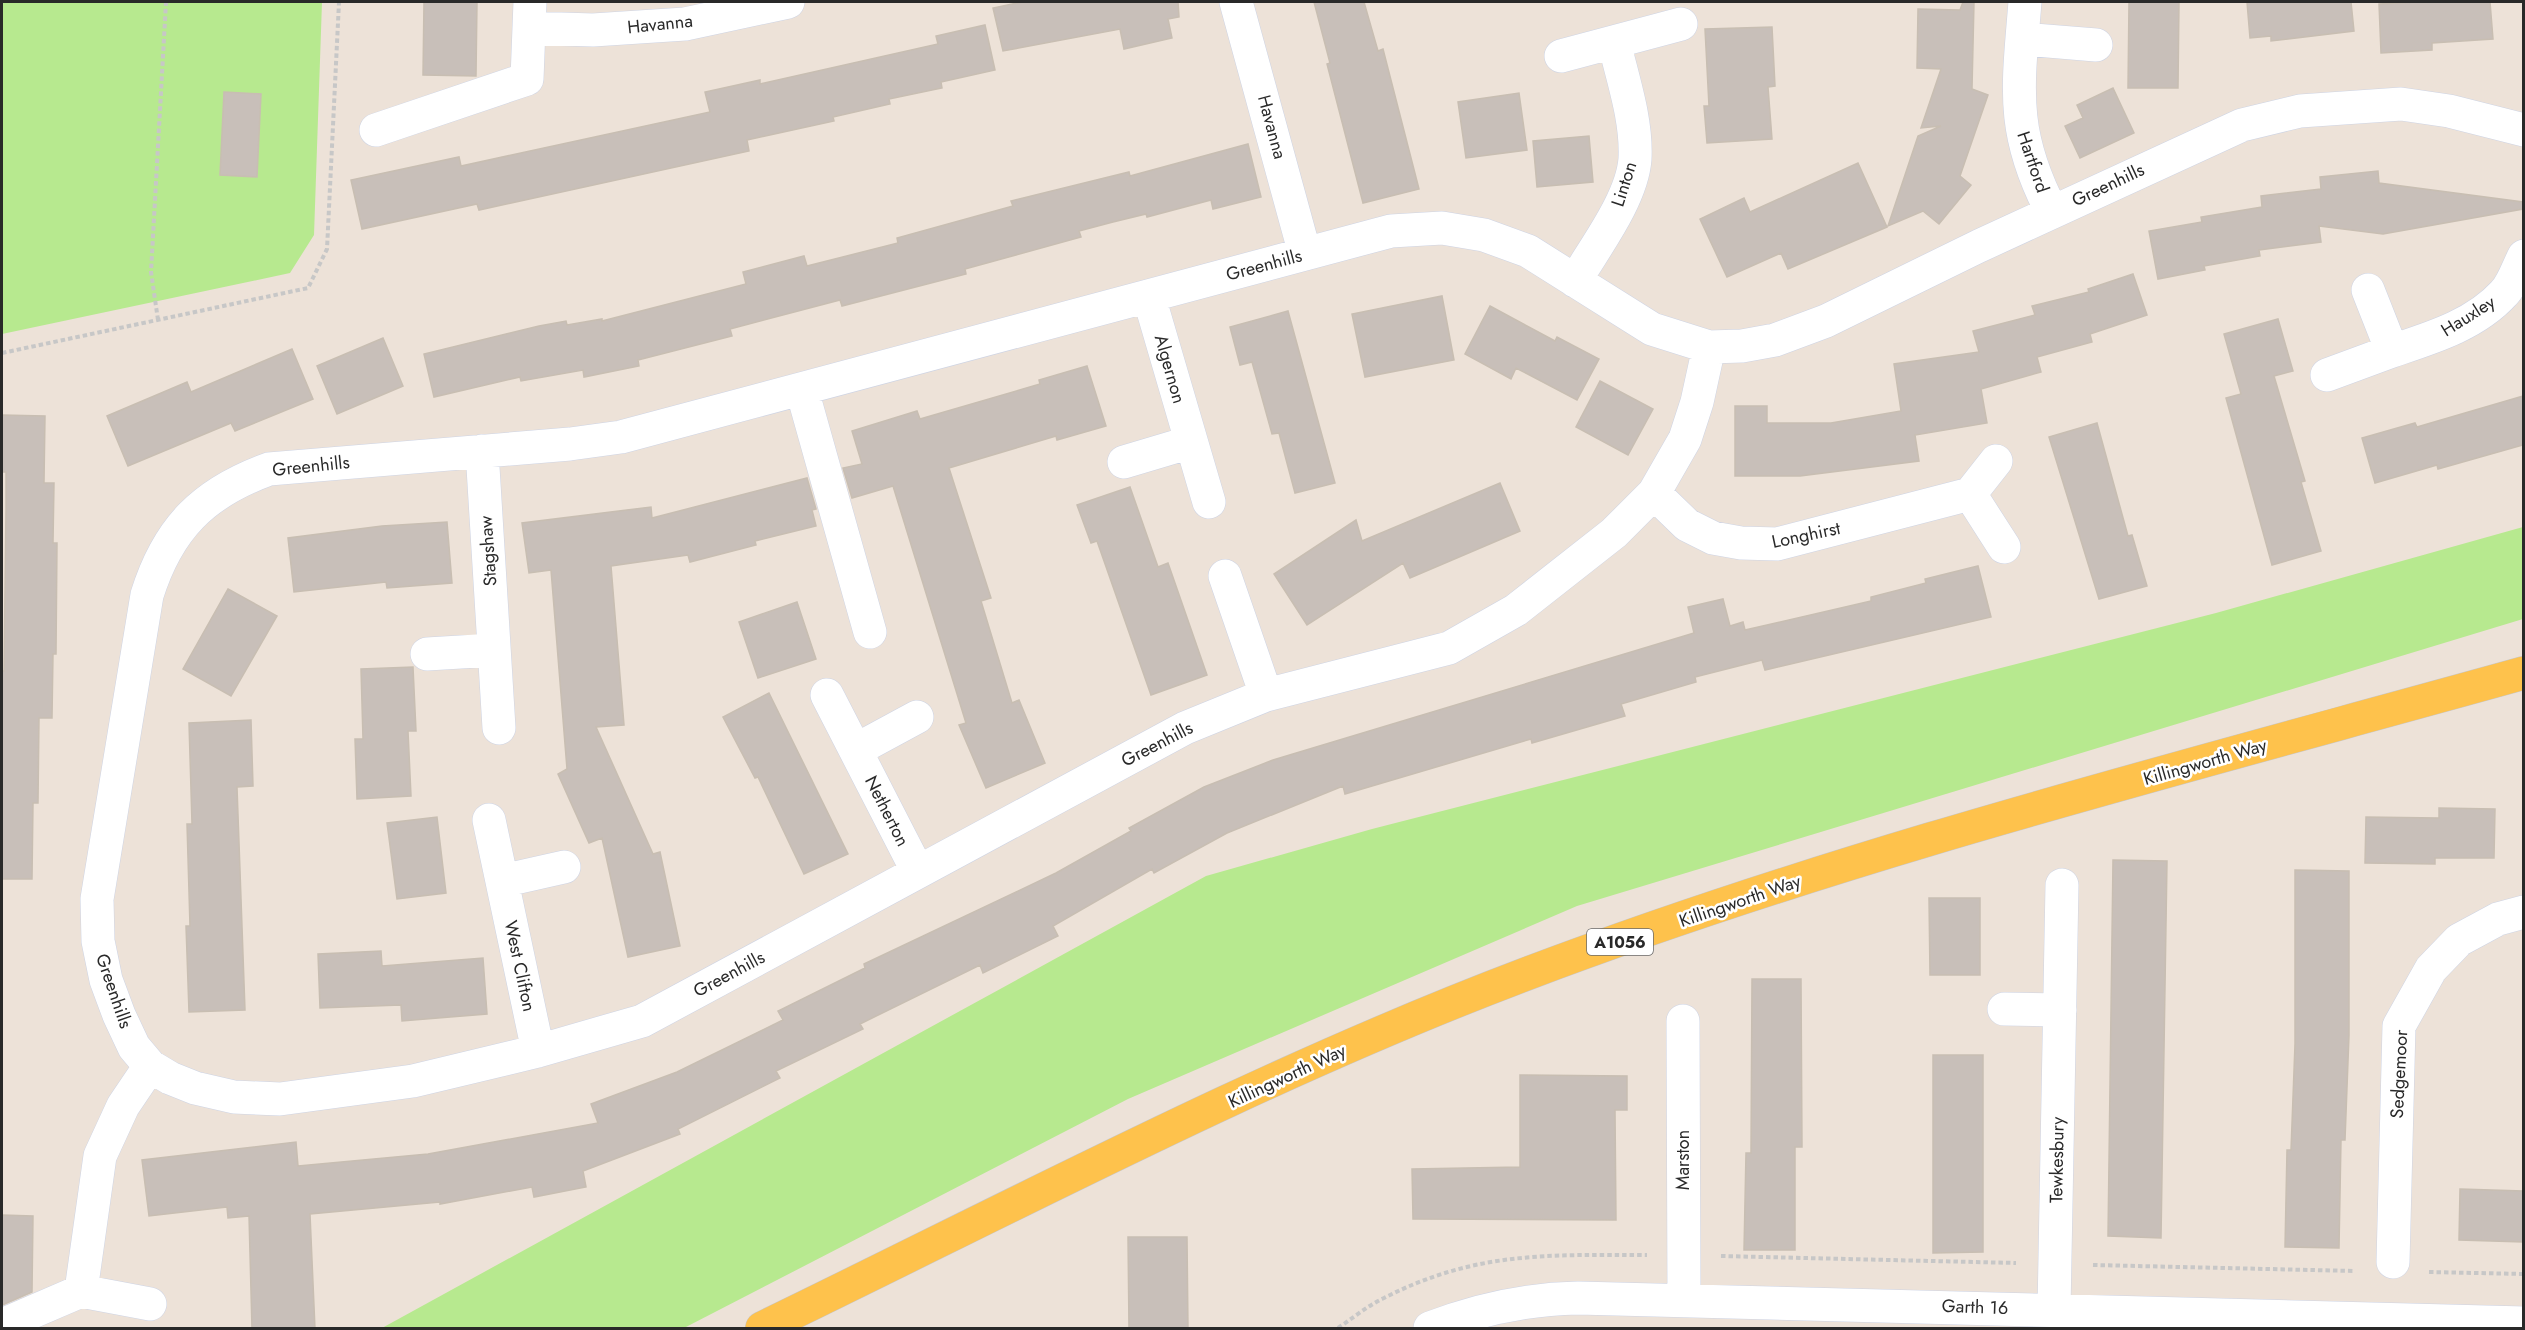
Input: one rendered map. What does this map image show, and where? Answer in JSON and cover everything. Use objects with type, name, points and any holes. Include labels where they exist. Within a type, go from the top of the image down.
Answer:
[{"type":"main road","name":"Killingworth Way","points":[[762,1329],[1146,1141],[1348,1047],[1527,974],[1810,877],[2038,809],[2523,673]]},
{"type":"street","name":"Havanna","points":[[376,130],[527,79],[529,15],[593,30],[685,24],[788,2]]},
{"type":"street","name":"Havanna","points":[[1236,2],[1305,254]]},
{"type":"street","name":"Hartford","points":[[2025,2],[2018,85],[2020,129],[2034,178],[2052,212]]},
{"type":"street","points":[[1561,56],[1681,24]]},
{"type":"street","points":[[2022,39],[2096,45]]},
{"type":"street","name":"Linton","points":[[1575,281],[1623,200],[1635,160],[1633,120],[1614,42]]},
{"type":"street","name":"Greenhills","points":[[1709,347],[1697,402],[1685,439],[1654,493],[1614,533],[1516,610],[1449,648],[1266,695],[1185,728],[642,1021],[538,1051],[413,1081],[280,1099],[234,1096],[195,1088],[150,1066],[134,1047],[106,980],[98,941],[97,899],[147,595],[157,564],[182,524],[208,498],[237,480],[269,469],[621,437],[1391,231],[1442,228],[1484,235],[1528,251],[1652,329],[1709,347],[1742,346],[1775,340],[1826,321],[2052,212],[2242,125],[2300,111],[2402,105],[2449,111],[2523,130]]},
{"type":"street","name":"Hauxley","points":[[2327,375],[2441,335],[2479,314],[2505,292],[2523,256]]},
{"type":"street","points":[[2368,290],[2392,351]]},
{"type":"street","name":"Algernon","points":[[1149,297],[1209,502]]},
{"type":"street","points":[[802,390],[870,632]]},
{"type":"street","points":[[1124,462],[1191,442]]},
{"type":"street","name":"Stagshaw","points":[[482,451],[499,728]]},
{"type":"street","points":[[1996,461],[1970,494],[2004,547]]},
{"type":"street","name":"Longhirst","points":[[1654,493],[1687,525],[1713,537],[1741,543],[1777,544],[1970,494]]},
{"type":"street","points":[[1224,576],[1266,695]]},
{"type":"street","points":[[427,654],[494,650]]},
{"type":"street","name":"Netherton","points":[[827,695],[918,872]]},
{"type":"street","points":[[855,750],[917,717]]},
{"type":"street","name":"West Clifton","points":[[489,820],[538,1051]]},
{"type":"street","points":[[502,881],[564,867]]},
{"type":"street","name":"Tewkesbury","points":[[2054,1310],[2062,885]]},
{"type":"street","name":"Sedgemoor","points":[[2393,1262],[2399,1026],[2432,969],[2459,940],[2498,919],[2523,912]]},
{"type":"street","points":[[2004,1009],[2060,1010]]},
{"type":"street","name":"Marston","points":[[1683,1021],[1684,1299]]},
{"type":"street","points":[[81,1291],[100,1156],[123,1106],[150,1066]]},
{"type":"street","points":[[2,1325],[81,1291],[150,1304]]},
{"type":"street","name":"Garth 16","points":[[1430,1329],[1472,1312],[1544,1298],[1684,1299],[2054,1310],[2352,1323],[2523,1323]]},
{"type":"path","points":[[158,320],[151,272],[166,2]]},
{"type":"path","points":[[2,353],[308,288],[327,249],[339,2]]},
{"type":"green space","points":[[2,2],[322,2],[314,235],[290,273],[2,334]]},
{"type":"green space","points":[[2523,527],[2523,619],[1577,906],[1128,1099],[684,1328],[382,1328],[1206,876],[1372,829],[2216,613]]},
{"type":"building","points":[[424,2],[477,2],[476,76],[423,75]]},
{"type":"building","points":[[1022,2],[1178,2],[1179,17],[1168,19],[1172,38],[1124,49],[1120,29],[1003,51],[993,8]]},
{"type":"building","points":[[1314,2],[1364,2],[1378,51],[1383,49],[1419,189],[1363,203],[1327,64],[1330,63]]},
{"type":"building","points":[[1963,2],[1974,2],[1972,89],[1988,95],[1960,176],[1971,185],[1939,224],[1923,211],[1888,226],[1918,136],[1941,126],[1921,128],[1941,69],[1917,68],[1918,9],[1960,10]]},
{"type":"building","points":[[2129,2],[2179,2],[2178,88],[2128,88]]},
{"type":"building","points":[[2247,2],[2351,2],[2354,31],[2271,41],[2271,36],[2250,38]]},
{"type":"building","points":[[2490,2],[2493,39],[2432,43],[2432,50],[2381,53],[2379,4]]},
{"type":"building","points":[[985,25],[995,70],[941,82],[942,88],[889,99],[890,104],[833,117],[834,121],[747,140],[749,151],[479,210],[477,204],[362,229],[351,180],[459,157],[461,166],[710,112],[705,92],[760,80],[760,84],[938,44],[936,36]]},
{"type":"building","points":[[1772,27],[1775,86],[1768,87],[1772,139],[1707,143],[1704,106],[1709,106],[1705,29]]},
{"type":"building","points":[[2113,88],[2134,133],[2080,158],[2065,126],[2083,118],[2077,105]]},
{"type":"building","points":[[224,92],[261,94],[257,177],[220,175]]},
{"type":"building","points":[[1519,93],[1527,150],[1466,158],[1458,102]]},
{"type":"building","points":[[1589,136],[1593,182],[1537,187],[1533,141]]},
{"type":"building","points":[[1248,144],[1261,197],[1213,209],[1211,200],[1147,217],[1146,214],[1079,231],[1081,237],[965,269],[966,274],[842,306],[840,300],[730,329],[732,336],[638,360],[639,366],[584,377],[583,370],[521,381],[520,377],[434,397],[424,354],[539,326],[566,321],[567,325],[602,319],[602,321],[746,284],[743,272],[804,256],[807,266],[898,243],[897,238],[1013,206],[1011,201],[1129,172],[1130,176]]},
{"type":"building","points":[[1858,163],[1887,227],[1788,269],[1781,253],[1727,277],[1700,219],[1744,198],[1750,212]]},
{"type":"building","points":[[2378,171],[2379,183],[2523,202],[2523,209],[2383,234],[2319,226],[2321,242],[2259,250],[2260,256],[2204,266],[2205,270],[2158,279],[2149,231],[2202,222],[2201,217],[2262,207],[2261,196],[2321,189],[2320,177]]},
{"type":"building","points":[[2133,274],[2147,315],[2090,334],[2092,342],[2037,357],[2041,372],[1981,389],[1987,423],[1915,435],[1919,461],[1800,476],[1735,476],[1735,406],[1767,406],[1767,423],[1831,423],[1901,411],[1894,364],[1979,352],[1973,331],[2035,315],[2032,306],[2089,292],[2088,289]]},
{"type":"building","points":[[1442,296],[1454,360],[1365,377],[1352,314]]},
{"type":"building","points":[[1490,306],[1555,341],[1557,337],[1599,359],[1577,400],[1516,368],[1511,379],[1465,354]]},
{"type":"building","points":[[1288,311],[1335,483],[1295,493],[1279,433],[1272,434],[1252,362],[1240,365],[1230,327]]},
{"type":"building","points":[[2278,319],[2293,371],[2274,376],[2305,481],[2301,482],[2321,551],[2272,565],[2226,398],[2241,394],[2224,334]]},
{"type":"building","points":[[383,338],[403,386],[337,414],[317,366]]},
{"type":"building","points":[[292,349],[313,399],[235,431],[231,423],[128,466],[107,416],[187,382],[191,392]]},
{"type":"building","points":[[1087,366],[1106,426],[1057,440],[1056,436],[949,468],[991,598],[981,601],[1012,703],[1019,700],[1045,763],[986,788],[959,725],[966,723],[893,486],[852,498],[843,468],[862,464],[852,431],[917,411],[920,419],[1040,384],[1039,380]]},
{"type":"building","points":[[1600,381],[1653,409],[1628,455],[1576,427]]},
{"type":"building","points":[[2523,396],[2523,445],[2438,469],[2437,465],[2375,483],[2362,438],[2415,423],[2417,427]]},
{"type":"building","points":[[2,415],[45,416],[44,483],[54,483],[53,543],[57,543],[56,654],[53,654],[52,718],[39,718],[38,803],[33,803],[32,879],[2,879],[2,671],[4,671],[6,472],[2,472]]},
{"type":"building","points":[[2097,423],[2128,536],[2132,535],[2147,586],[2099,599],[2049,437]]},
{"type":"building","points":[[807,478],[816,509],[812,510],[816,526],[755,541],[756,545],[690,562],[688,555],[611,566],[624,725],[596,727],[653,854],[660,852],[680,946],[628,957],[602,838],[589,843],[558,774],[567,769],[551,570],[529,573],[522,523],[651,507],[652,518]]},
{"type":"building","points":[[1500,483],[1520,531],[1410,578],[1403,563],[1307,625],[1274,574],[1356,520],[1362,541]]},
{"type":"building","points":[[1130,487],[1158,567],[1168,563],[1207,675],[1151,695],[1097,541],[1091,543],[1077,505]]},
{"type":"building","points":[[447,522],[452,583],[387,588],[386,582],[294,592],[288,538],[382,526]]},
{"type":"building","points":[[1978,566],[1991,617],[1765,670],[1762,660],[1695,677],[1696,682],[1621,704],[1625,716],[1532,743],[1531,739],[1345,794],[1343,786],[1227,833],[1154,873],[1152,869],[1053,926],[1058,936],[983,973],[980,965],[860,1024],[863,1029],[776,1071],[780,1078],[678,1129],[680,1134],[583,1171],[586,1187],[534,1197],[532,1187],[440,1204],[440,1202],[310,1214],[315,1329],[252,1329],[249,1216],[228,1218],[227,1207],[149,1216],[142,1160],[296,1142],[298,1166],[428,1154],[598,1123],[591,1104],[677,1072],[783,1020],[778,1011],[865,968],[864,964],[1056,873],[1131,831],[1129,828],[1204,787],[1273,760],[1694,633],[1688,607],[1723,599],[1730,626],[1743,622],[1745,630],[1871,601],[1871,597],[1926,583],[1925,579]]},
{"type":"building","points":[[228,589],[277,616],[231,696],[183,669]]},
{"type":"building","points":[[797,602],[816,659],[758,678],[739,622]]},
{"type":"building","points":[[413,667],[416,731],[408,731],[411,796],[357,799],[355,739],[363,739],[361,669]]},
{"type":"building","points":[[769,693],[848,854],[804,874],[758,777],[755,778],[723,717]]},
{"type":"building","points":[[251,720],[253,786],[237,787],[245,1010],[189,1012],[186,926],[190,926],[187,824],[192,824],[189,723]]},
{"type":"building","points":[[2439,808],[2495,809],[2494,858],[2435,858],[2435,864],[2365,863],[2366,817],[2439,818]]},
{"type":"building","points":[[437,817],[446,893],[397,899],[387,823]]},
{"type":"building","points":[[2113,860],[2167,861],[2161,1238],[2108,1236]]},
{"type":"building","points":[[2295,870],[2349,871],[2349,1035],[2345,1140],[2341,1140],[2339,1248],[2285,1247],[2287,1150],[2291,1150],[2295,1044]]},
{"type":"building","points":[[1929,898],[1980,898],[1980,975],[1930,975]]},
{"type":"building","points":[[381,951],[382,966],[483,958],[487,1014],[402,1021],[401,1005],[320,1008],[318,954]]},
{"type":"building","points":[[1752,979],[1801,979],[1802,1147],[1795,1147],[1795,1250],[1744,1250],[1746,1153],[1751,1153]]},
{"type":"building","points":[[1933,1055],[1983,1055],[1983,1252],[1933,1253]]},
{"type":"building","points":[[1520,1075],[1627,1076],[1627,1110],[1615,1110],[1616,1220],[1413,1219],[1412,1169],[1520,1167]]},
{"type":"building","points":[[2460,1189],[2523,1191],[2523,1242],[2459,1240]]},
{"type":"building","points":[[2,1215],[33,1216],[32,1292],[2,1305]]},
{"type":"building","points":[[1128,1237],[1187,1237],[1188,1329],[1129,1329]]}]
